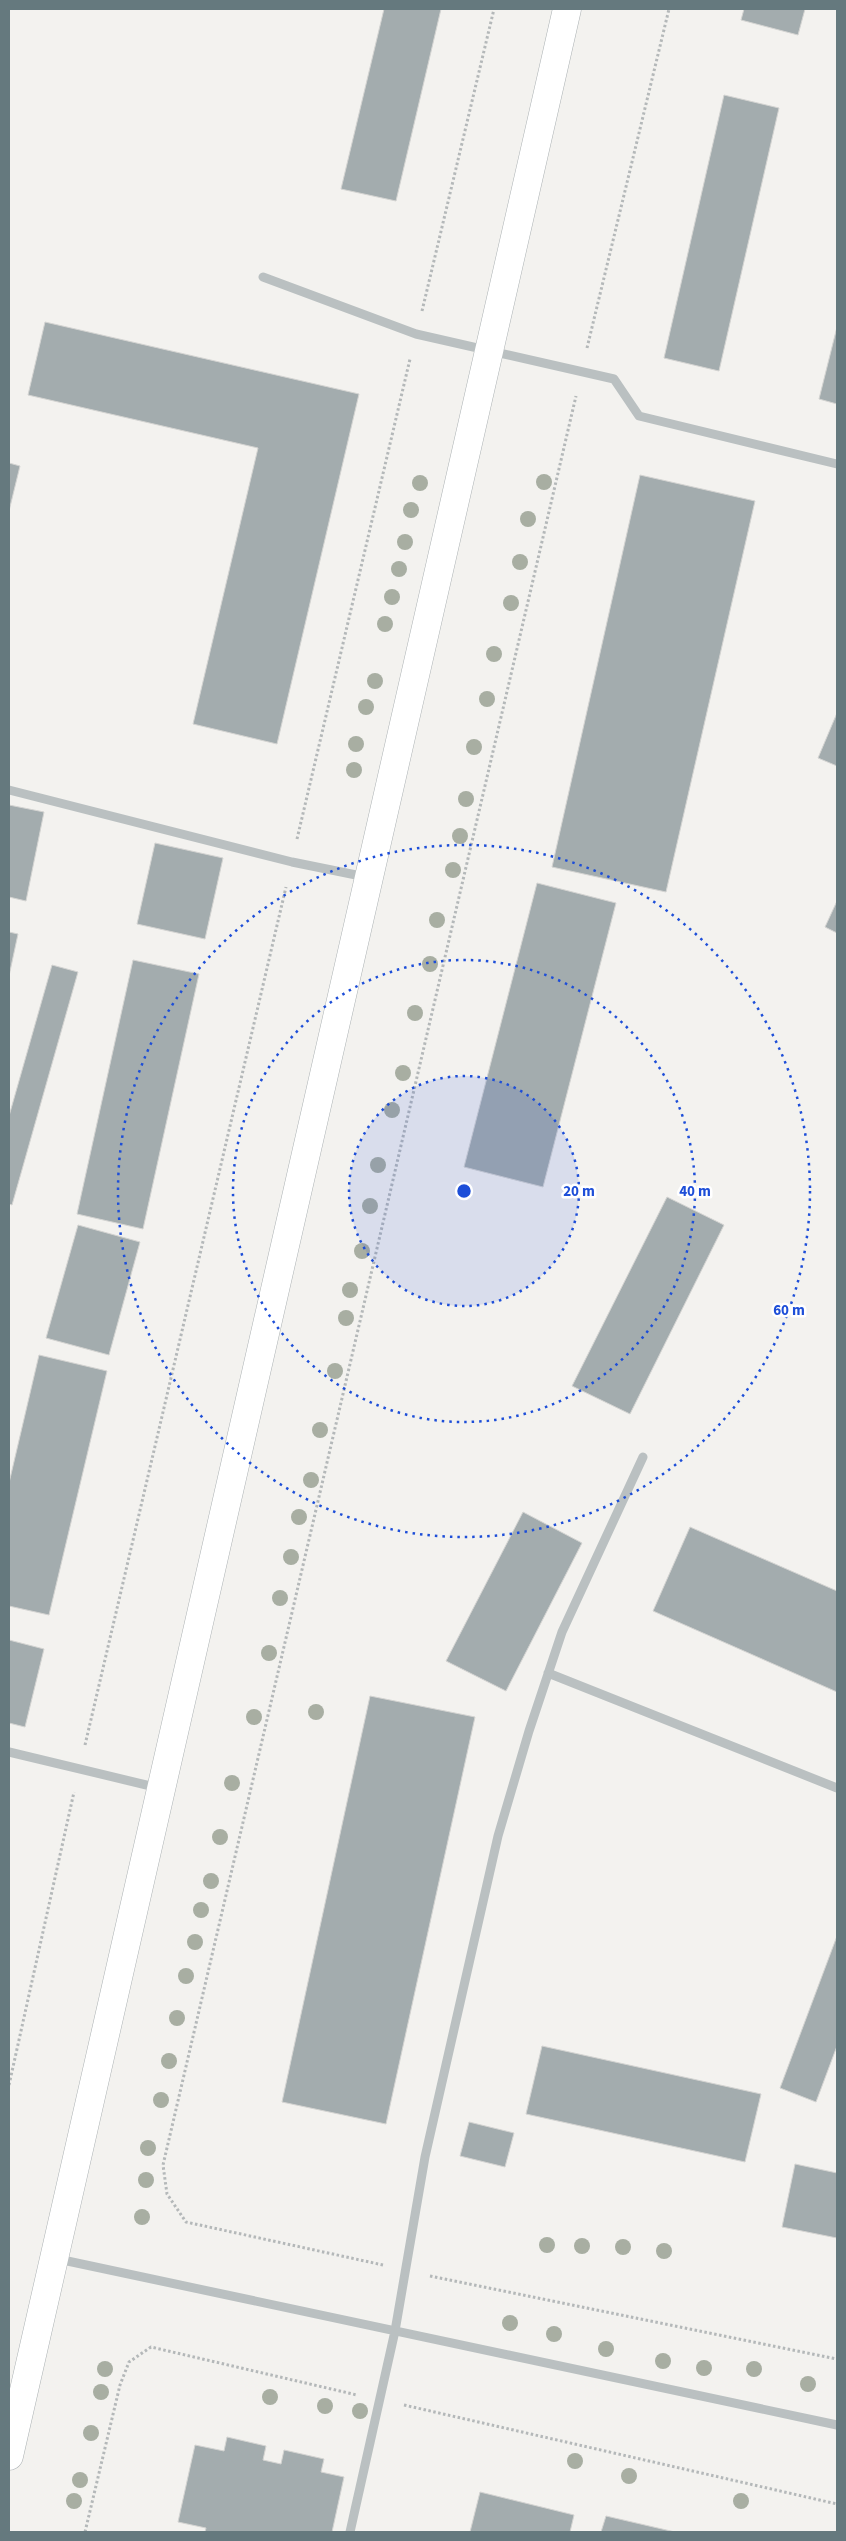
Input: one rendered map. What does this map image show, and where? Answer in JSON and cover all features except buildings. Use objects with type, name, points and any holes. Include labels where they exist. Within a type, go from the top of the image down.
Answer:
[{"type":"main road","points":[[9,2456],[567,9]]},
{"type":"street","points":[[263,277],[416,334],[489,349],[614,379],[639,416],[837,464]]},
{"type":"street","points":[[9,790],[292,862],[369,877]]},
{"type":"street","points":[[350,2532],[395,2331],[424,2156],[498,1836],[562,1632],[644,1457]]},
{"type":"street","points":[[548,1673],[837,1788]]},
{"type":"street","points":[[9,1752],[160,1788]]},
{"type":"street","points":[[53,2258],[837,2425]]},
{"type":"path","points":[[9,2084],[79,1770],[494,9]]},
{"type":"path","points":[[669,9],[582,371],[163,2165],[167,2194],[186,2222],[404,2270],[837,2359]]},
{"type":"path","points":[[85,2532],[120,2385],[129,2362],[151,2347],[837,2504]]}]
